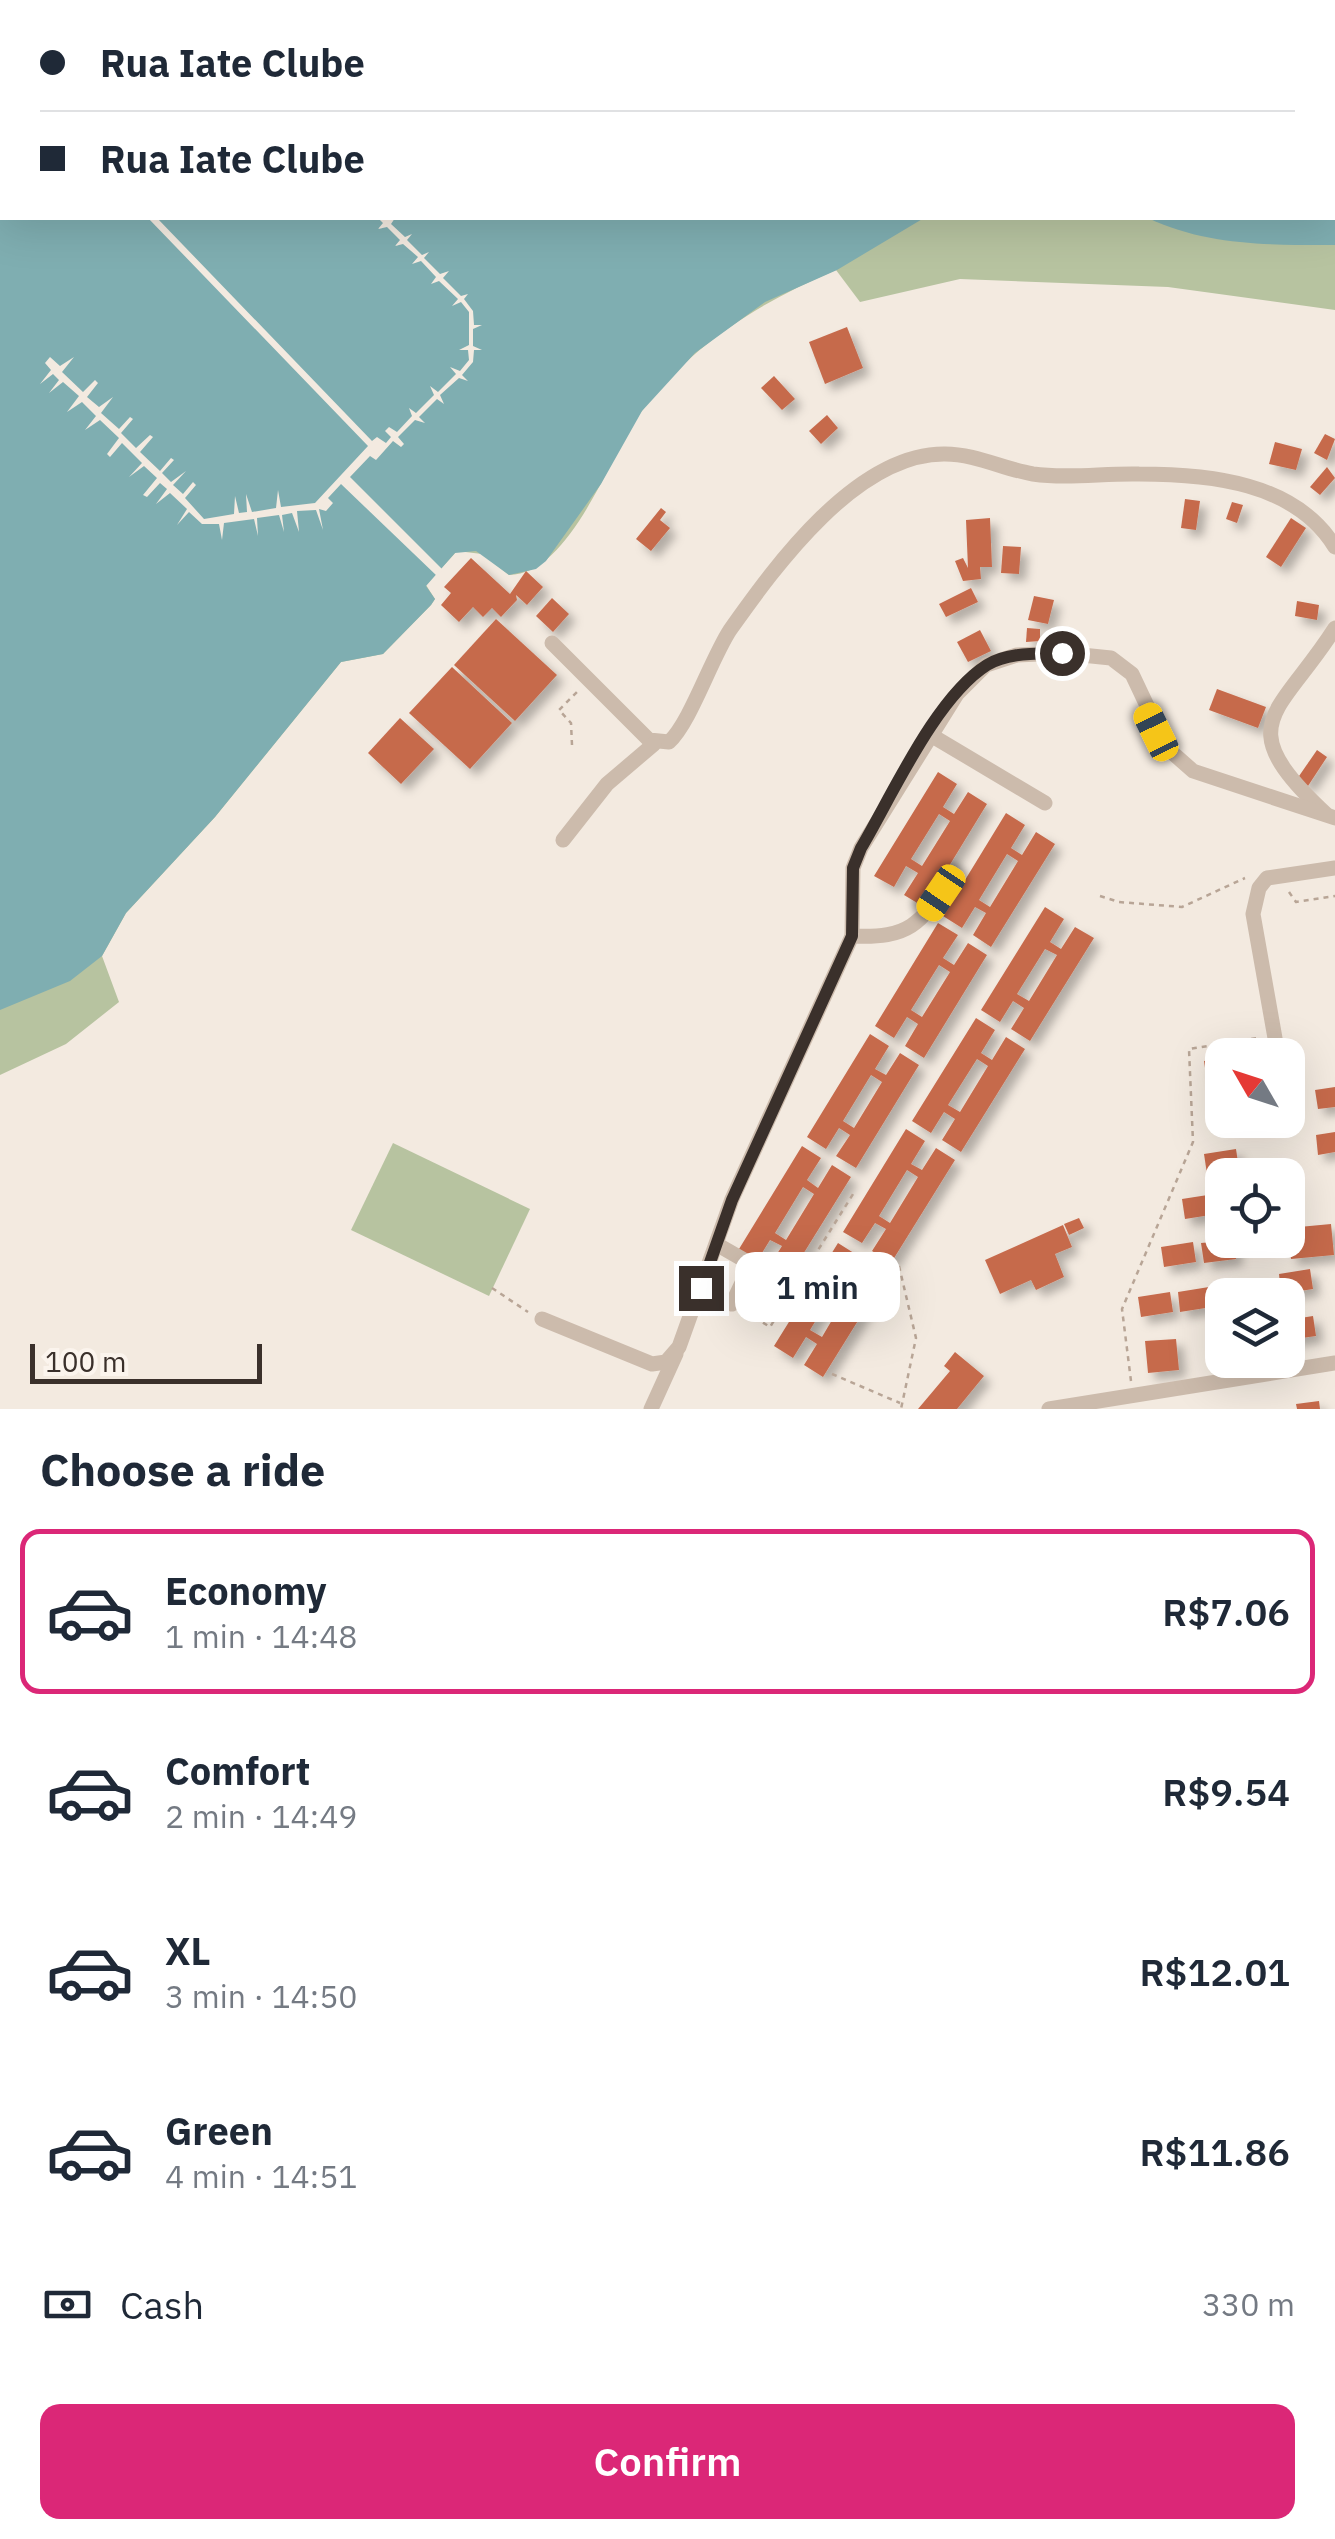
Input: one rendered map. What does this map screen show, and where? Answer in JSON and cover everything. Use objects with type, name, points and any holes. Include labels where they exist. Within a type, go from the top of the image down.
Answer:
[{"type":"street","points":[[563,840],[608,784],[654,744],[673,739],[715,653],[754,598],[820,519],[854,490],[900,461],[943,454],[970,455],[1053,476],[1184,476],[1286,498],[1312,518],[1335,547]]},
{"type":"street","points":[[1332,817],[1286,773],[1272,748],[1270,723],[1281,697],[1335,628]]},
{"type":"street","points":[[552,643],[654,744]]},
{"type":"street","points":[[652,1409],[718,1245],[732,1200],[852,936],[853,868],[929,734],[957,694],[986,665],[1017,655],[1111,658],[1132,674],[1156,732],[1194,771],[1332,817]]},
{"type":"street","points":[[929,734],[1045,804]]},
{"type":"street","points":[[1275,1038],[1253,914],[1259,888],[1267,878],[1335,868]]},
{"type":"street","points":[[852,936],[885,938],[911,930],[953,875]]},
{"type":"street","points":[[701,1288],[732,1304],[752,1264],[718,1245]]},
{"type":"street","points":[[542,1319],[652,1364],[666,1362],[678,1348]]},
{"type":"street","points":[[1049,1409],[1335,1363]]},
{"type":"path","points":[[572,745],[571,723],[559,710],[590,679]]},
{"type":"path","points":[[1100,896],[1119,902],[1182,907],[1228,883],[1267,878],[1296,902],[1335,896]]},
{"type":"path","points":[[1133,1396],[1122,1308],[1193,1142],[1189,1050],[1274,1035]]},
{"type":"path","points":[[732,1304],[770,1328],[853,1194]]},
{"type":"path","points":[[832,1374],[901,1406],[916,1338],[899,1266]]},
{"type":"path","points":[[492,1288],[542,1319]]},
{"type":"green space","points":[[870,220],[1335,220],[1335,310],[1168,287],[960,279],[860,302],[836,270],[731,326],[685,363],[644,408],[587,508],[552,555],[531,569],[509,575],[482,554],[457,551],[426,585],[435,599],[431,605],[383,654],[341,662],[215,817],[126,913],[102,956],[119,1002],[66,1044],[0,1075],[0,961],[417,557]]},
{"type":"green space","points":[[393,1143],[530,1209],[489,1296],[351,1230]]},
{"type":"water","points":[[0,220],[921,220],[837,270],[765,302],[695,353],[642,411],[601,484],[546,561],[536,569],[509,575],[476,551],[455,553],[426,586],[435,599],[431,605],[383,654],[341,662],[215,817],[126,913],[102,956],[70,981],[0,1010]]},
{"type":"water","points":[[1153,220],[1335,220],[1335,245],[1216,239]]},
{"type":"pier","points":[[150,220],[159,220],[372,441],[377,437],[386,443],[391,437],[385,431],[389,427],[397,432],[412,416],[409,408],[416,413],[434,395],[430,386],[438,392],[456,374],[450,367],[460,371],[469,360],[468,350],[459,350],[469,345],[469,312],[461,302],[452,306],[458,299],[439,281],[431,284],[436,277],[421,261],[412,264],[418,257],[403,244],[395,246],[400,240],[387,227],[378,229],[383,223],[380,220],[394,220],[391,224],[405,237],[412,234],[407,240],[422,255],[429,252],[424,258],[440,274],[449,271],[443,278],[461,296],[468,294],[464,299],[473,311],[474,325],[482,325],[473,329],[473,346],[482,350],[474,350],[473,362],[462,375],[468,381],[459,378],[440,395],[444,404],[437,399],[419,417],[425,423],[415,420],[398,437],[404,444],[401,447],[393,441],[376,460],[370,456],[350,477],[443,570],[437,576],[341,484],[328,498],[333,503],[326,511],[319,509],[323,530],[316,510],[297,511],[299,532],[292,513],[282,515],[284,532],[279,515],[257,518],[258,536],[254,519],[224,523],[222,540],[219,524],[202,524],[189,512],[177,525],[187,509],[170,493],[156,504],[167,489],[160,483],[147,497],[143,495],[157,478],[144,466],[129,477],[142,463],[122,443],[110,457],[107,454],[119,438],[100,420],[85,430],[96,416],[82,402],[67,412],[79,396],[63,382],[49,393],[59,380],[53,374],[40,384],[51,370],[45,363],[50,357],[60,366],[74,357],[62,372],[83,392],[95,380],[98,383],[87,397],[99,407],[113,397],[101,413],[119,429],[130,417],[133,419],[121,433],[136,448],[150,435],[153,437],[140,452],[160,471],[171,458],[174,460],[162,473],[171,482],[186,471],[173,485],[183,494],[193,482],[196,485],[185,498],[204,519],[234,514],[235,496],[239,513],[247,512],[246,494],[252,512],[276,508],[278,490],[281,507],[315,503],[368,446]]},
{"type":"building","points":[[847,327],[863,368],[825,384],[809,342]]},
{"type":"building","points":[[774,376],[795,399],[782,410],[761,388]]},
{"type":"building","points":[[827,415],[838,428],[821,444],[809,431]]},
{"type":"building","points":[[1325,434],[1335,439],[1327,460],[1314,453]]},
{"type":"building","points":[[1275,442],[1302,449],[1296,470],[1269,464]]},
{"type":"building","points":[[1327,467],[1335,478],[1320,495],[1310,487]]},
{"type":"building","points":[[1185,499],[1200,501],[1196,530],[1181,528]]},
{"type":"building","points":[[1232,502],[1243,505],[1237,523],[1226,519]]},
{"type":"building","points":[[661,508],[666,512],[660,520],[670,528],[651,551],[636,539]]},
{"type":"building","points":[[990,518],[992,567],[980,567],[981,579],[963,581],[955,561],[963,558],[968,568],[966,520]]},
{"type":"building","points":[[1291,518],[1306,528],[1281,567],[1266,557]]},
{"type":"building","points":[[1003,546],[1021,547],[1019,574],[1001,573]]},
{"type":"building","points":[[471,558],[510,594],[526,571],[543,587],[527,605],[516,595],[517,600],[501,617],[492,608],[483,617],[473,607],[459,622],[441,605],[451,593],[444,587]]},
{"type":"building","points":[[971,588],[978,602],[946,617],[939,604]]},
{"type":"building","points":[[1034,596],[1054,600],[1048,624],[1028,620]]},
{"type":"building","points":[[552,598],[569,614],[553,632],[536,616]]},
{"type":"building","points":[[1297,601],[1319,605],[1317,620],[1295,616]]},
{"type":"building","points":[[496,619],[557,675],[515,721],[454,665]]},
{"type":"building","points":[[1027,628],[1040,629],[1040,641],[1026,642]]},
{"type":"building","points":[[980,630],[991,651],[968,662],[957,642]]},
{"type":"building","points":[[452,667],[512,723],[470,769],[409,713]]},
{"type":"building","points":[[1217,689],[1266,707],[1258,728],[1209,710]]},
{"type":"building","points":[[400,718],[434,749],[401,784],[368,753]]},
{"type":"building","points":[[1317,750],[1327,757],[1308,786],[1297,779]]},
{"type":"building","points":[[938,772],[957,784],[943,807],[954,814],[968,792],[987,804],[924,907],[904,895],[918,873],[906,866],[894,887],[874,876]],"holes":[[[939,814],[950,821],[922,866],[911,859]]]},
{"type":"building","points":[[1006,813],[1025,825],[1011,848],[1022,855],[1036,832],[1055,844],[991,947],[973,935],[986,913],[975,907],[962,928],[943,916]],"holes":[[[1007,854],[1018,861],[990,907],[979,900]]]},
{"type":"building","points":[[1045,907],[1064,919],[1050,942],[1061,949],[1075,927],[1094,938],[1030,1041],[1011,1029],[1024,1008],[1013,1001],[1000,1022],[981,1010]],"holes":[[[1045,949],[1057,955],[1029,1001],[1017,994]]]},
{"type":"building","points":[[938,923],[958,935],[943,958],[954,965],[968,943],[987,955],[924,1058],[905,1046],[918,1024],[907,1017],[894,1038],[875,1026]],"holes":[[[939,965],[950,972],[922,1017],[911,1010]]]},
{"type":"building","points":[[976,1018],[995,1030],[981,1053],[992,1060],[1006,1037],[1025,1049],[961,1152],[942,1140],[955,1119],[944,1112],[931,1133],[912,1121]],"holes":[[[977,1059],[988,1066],[960,1112],[948,1105]]]},
{"type":"building","points":[[870,1034],[889,1046],[875,1069],[886,1075],[900,1053],[919,1065],[856,1168],[836,1156],[850,1135],[839,1128],[826,1149],[807,1137]],"holes":[[[871,1075],[882,1082],[854,1128],[843,1121]]]},
{"type":"building","points":[[1335,1087],[1335,1107],[1318,1109],[1315,1090]]},
{"type":"building","points":[[906,1129],[925,1141],[911,1164],[922,1170],[936,1148],[955,1160],[891,1263],[872,1251],[886,1229],[875,1223],[862,1243],[843,1232]],"holes":[[[907,1170],[918,1177],[890,1223],[879,1216]]]},
{"type":"building","points":[[1335,1132],[1335,1152],[1318,1155],[1316,1135]]},
{"type":"building","points":[[802,1146],[821,1158],[807,1180],[818,1188],[832,1165],[851,1177],[787,1280],[768,1268],[782,1246],[770,1240],[757,1261],[739,1249]],"holes":[[[803,1187],[814,1194],[786,1240],[775,1233]]]},
{"type":"building","points":[[1236,1149],[1237,1158],[1205,1161],[1204,1154]]},
{"type":"building","points":[[1205,1195],[1205,1216],[1185,1219],[1182,1199]]},
{"type":"building","points":[[1079,1218],[1084,1228],[1069,1235],[1064,1224]]},
{"type":"building","points":[[1331,1224],[1334,1255],[1305,1258],[1305,1226]]},
{"type":"building","points":[[1063,1225],[1072,1247],[1055,1254],[1064,1277],[1036,1290],[1031,1280],[1000,1294],[985,1260]]},
{"type":"building","points":[[1193,1242],[1196,1262],[1164,1267],[1161,1247]]},
{"type":"building","points":[[838,1243],[857,1255],[843,1278],[854,1284],[868,1262],[887,1274],[823,1377],[804,1365],[817,1344],[806,1337],[793,1358],[774,1346]],"holes":[[[838,1284],[849,1291],[822,1337],[810,1330]]]},
{"type":"building","points":[[1201,1243],[1205,1243],[1205,1258],[1236,1259],[1204,1263]]},
{"type":"building","points":[[1310,1269],[1313,1289],[1305,1290],[1305,1278],[1279,1278],[1279,1274]]},
{"type":"building","points":[[1205,1288],[1205,1308],[1180,1312],[1178,1292]]},
{"type":"building","points":[[1170,1292],[1173,1312],[1141,1317],[1138,1297]]},
{"type":"building","points":[[1313,1316],[1316,1336],[1305,1338],[1305,1317]]},
{"type":"building","points":[[1176,1339],[1179,1370],[1148,1373],[1145,1341]]},
{"type":"building","points":[[955,1352],[984,1376],[957,1409],[918,1409],[950,1371],[944,1366]]},
{"type":"building","points":[[1319,1401],[1320,1409],[1297,1409],[1296,1404]]},
{"type":"route","points":[[701,1288],[732,1200],[852,936],[853,868],[861,848],[929,734],[974,676],[986,665],[1017,655],[1062,653]]}]
